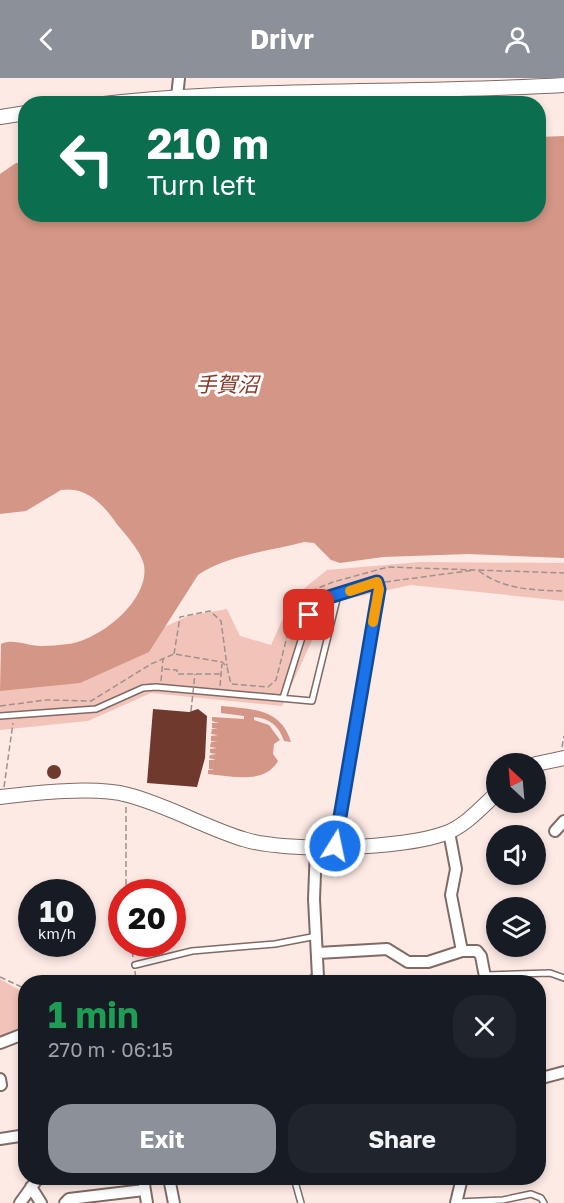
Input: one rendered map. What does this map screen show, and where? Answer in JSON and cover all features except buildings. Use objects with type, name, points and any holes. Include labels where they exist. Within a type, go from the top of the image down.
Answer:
[{"type":"street","points":[[177,96],[179,78]]},
{"type":"street","points":[[197,96],[295,91],[471,90],[564,85]]},
{"type":"street","points":[[0,117],[18,114]]},
{"type":"street","points":[[546,762],[564,758]]},
{"type":"street","points":[[2,797],[95,791],[128,795],[244,840],[270,845],[316,847],[408,843],[449,832],[486,802]]},
{"type":"street","points":[[555,831],[564,820]]},
{"type":"street","points":[[449,832],[456,869],[451,895],[462,951]]},
{"type":"street","points":[[316,847],[314,898],[318,975]]},
{"type":"street","points":[[318,953],[387,949],[408,962],[428,962],[462,951],[477,951],[481,956],[484,975]]},
{"type":"street","points":[[0,1043],[18,1036]]},
{"type":"street","points":[[546,1077],[564,1072]]},
{"type":"street","points":[[0,1139],[18,1136]]},
{"type":"street","points":[[144,1185],[147,1203]]},
{"type":"street","points":[[170,1185],[174,1203]]},
{"type":"street","points":[[457,1203],[461,1185]]},
{"type":"street","points":[[20,1203],[31,1187],[41,1203]]},
{"type":"street","points":[[65,1203],[69,1199],[144,1190]]},
{"type":"lane","points":[[283,698],[309,615],[322,601],[377,582],[379,589],[335,846]]},
{"type":"lane","points":[[0,716],[96,709],[142,688],[156,687],[312,701],[338,595]]},
{"type":"lane","points":[[135,965],[192,951],[275,944],[317,936]]},
{"type":"lane","points":[[528,975],[550,973],[564,978]]},
{"type":"lane","points":[[296,1185],[301,1203]]},
{"type":"lane","points":[[457,1203],[503,1200],[531,1194],[541,1198],[544,1203]]},
{"type":"path","points":[[174,654],[180,617],[210,611],[221,621],[231,684],[268,687],[276,680],[292,617],[302,601],[316,589],[333,582],[388,567],[564,573]]},
{"type":"path","points":[[377,582],[478,570],[489,578],[522,590],[564,591]]},
{"type":"path","points":[[0,706],[46,700],[91,701],[163,658],[174,654],[222,662],[227,667]]},
{"type":"path","points":[[162,679],[163,658]]},
{"type":"path","points":[[221,683],[222,662]]},
{"type":"path","points":[[164,669],[177,669],[177,674],[211,676],[211,672],[221,674]]},
{"type":"path","points":[[191,711],[195,674]]},
{"type":"path","points":[[2,797],[15,715]]},
{"type":"path","points":[[126,879],[128,795]]},
{"type":"path","points":[[0,976],[18,985]]},
{"type":"shaded area","points":[[420,562],[564,563],[564,601],[411,585],[329,603],[282,706],[151,693],[88,721],[0,730],[0,688],[47,681],[188,616],[227,609],[240,636],[271,645],[292,598],[327,570]]},
{"type":"shaded area","points":[[0,979],[18,989],[18,1033],[0,1040]]},
{"type":"water","name":"手賀沼","points":[[564,136],[564,558],[468,554],[383,557],[340,563],[331,560],[314,543],[304,542],[249,554],[209,568],[198,575],[149,652],[80,683],[0,691],[1,644],[10,642],[36,646],[58,645],[81,641],[94,635],[120,616],[131,604],[144,578],[144,565],[136,548],[105,509],[93,498],[78,491],[61,490],[26,511],[0,514],[0,174],[18,163],[18,222],[546,222],[546,137]]},
{"type":"water","points":[[221,706],[254,710],[272,716],[280,722],[291,742],[284,741],[273,724],[254,717],[254,720],[269,725],[280,740],[274,744],[273,754],[278,761],[272,769],[247,777],[208,774],[208,770],[215,770],[209,769],[209,760],[216,760],[209,758],[210,755],[217,754],[210,753],[210,749],[217,748],[210,747],[211,742],[218,742],[211,741],[211,736],[218,735],[211,734],[212,729],[218,729],[212,728],[212,723],[219,723],[212,721],[212,717],[244,719],[244,716],[221,713]]},
{"type":"slow traffic","points":[[350,591],[377,582],[379,589],[373,622]]},
{"type":"route","points":[[309,615],[314,608],[329,597],[377,582],[379,589],[335,846]]}]
